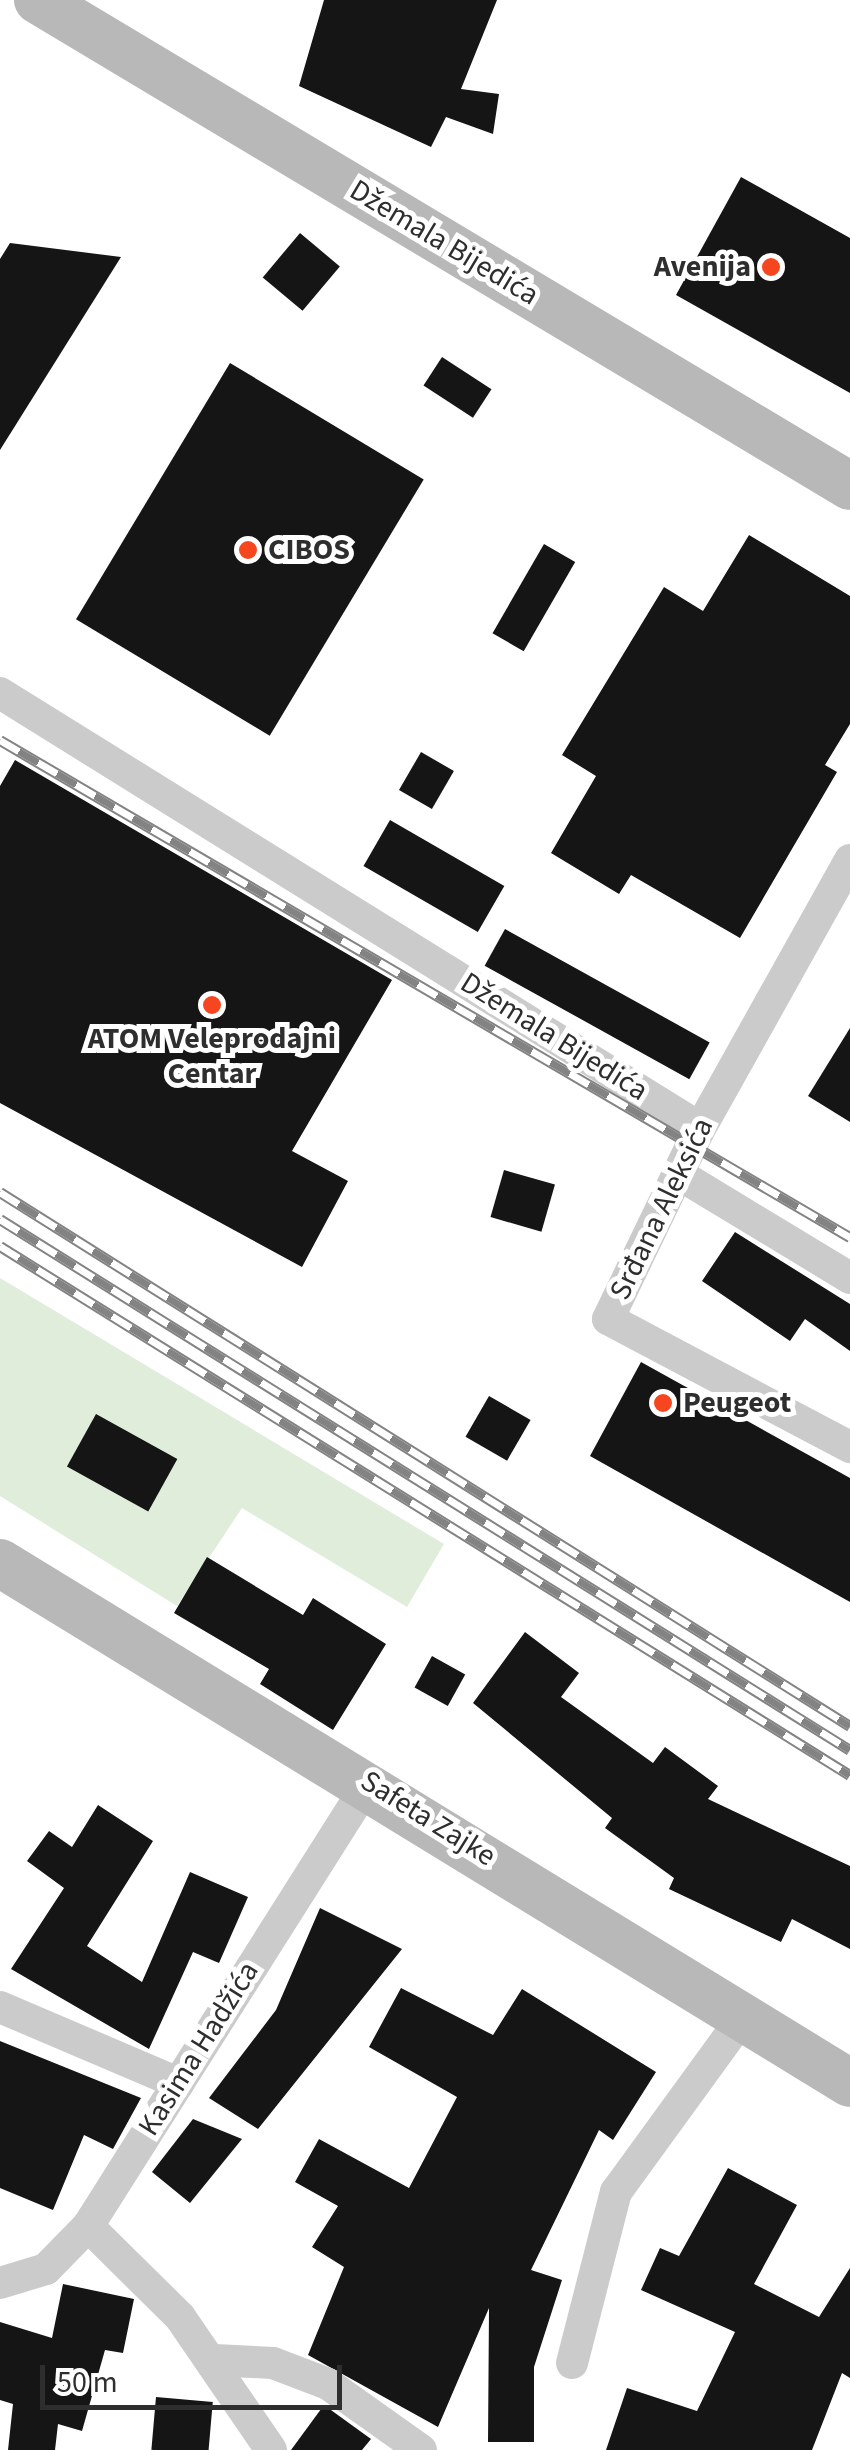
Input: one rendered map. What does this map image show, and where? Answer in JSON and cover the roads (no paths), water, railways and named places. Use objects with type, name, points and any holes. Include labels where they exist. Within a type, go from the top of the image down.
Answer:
[{"type":"main road","name":"Džemala Bijedića","points":[[38,0],[850,486]]},
{"type":"main road","name":"Safeta Zajke","points":[[0,1563],[370,1782],[741,2020],[850,2084]]},
{"type":"street","name":"Džemala Bijedića","points":[[0,693],[700,1128]]},
{"type":"street","name":"Srđana Aleksića","points":[[850,860],[700,1128],[608,1320],[850,1447]]},
{"type":"street","points":[[680,1174],[850,1278]]},
{"type":"street","name":"Kasima Hadžića","points":[[0,2283],[46,2269],[88,2226],[370,1782]]},
{"type":"street","points":[[0,2006],[178,2083]]},
{"type":"street","points":[[572,2363],[616,2192],[741,2020]]},
{"type":"street","points":[[88,2226],[214,2360],[271,2450]]},
{"type":"street","points":[[214,2360],[274,2363],[328,2384],[421,2450]]},
{"type":"railway","points":[[0,740],[850,1237]]},
{"type":"railway","points":[[0,1192],[850,1726]]},
{"type":"railway","points":[[0,1219],[850,1750]]},
{"type":"railway","points":[[0,1246],[850,1775]]},
{"type":"place","name":"Avenija","points":[[771,267]]},
{"type":"place","name":"CIBOS","points":[[248,550]]},
{"type":"place","name":"ATOM Veleprodajni Centar","points":[[212,1005]]},
{"type":"place","name":"Peugeot","points":[[663,1403]]}]
